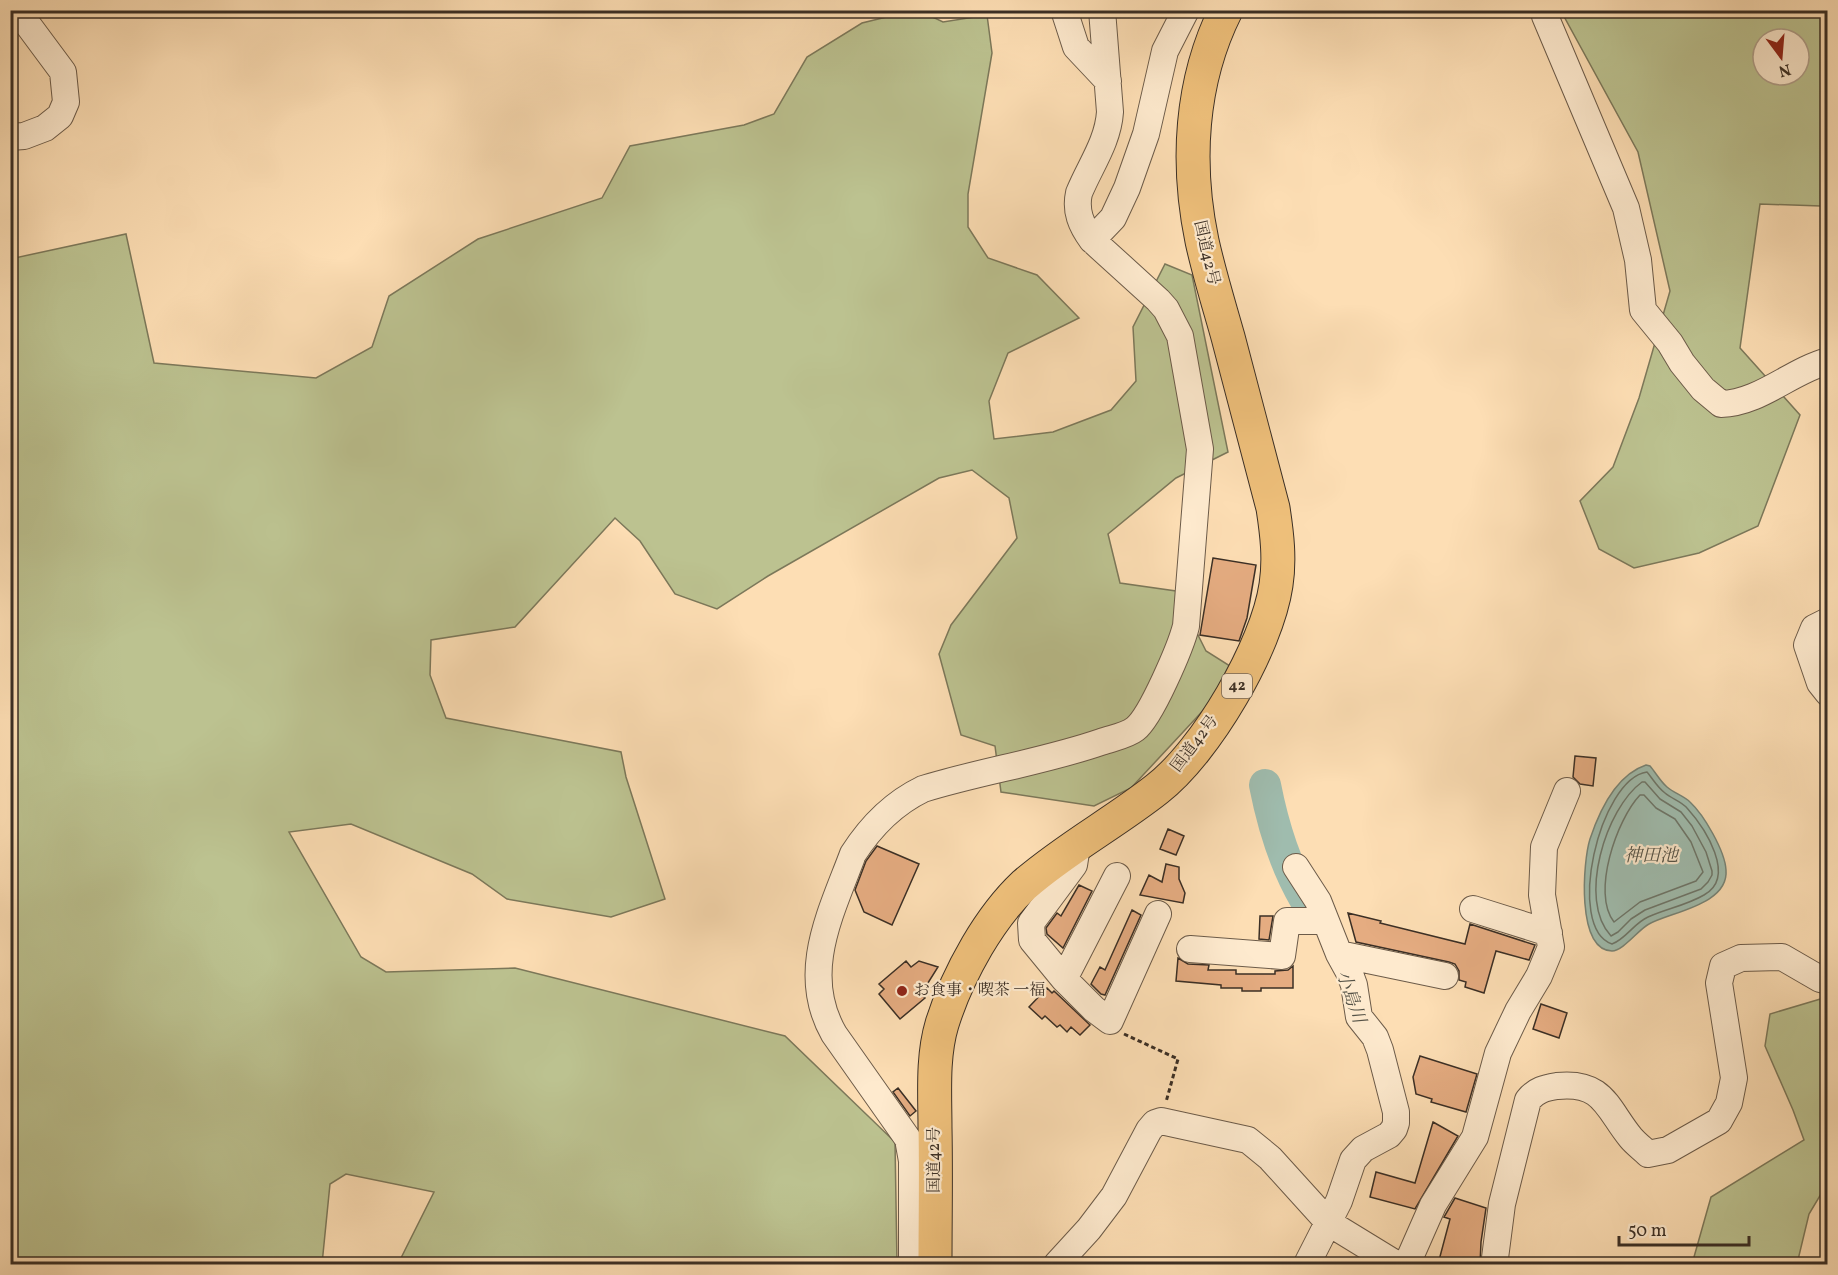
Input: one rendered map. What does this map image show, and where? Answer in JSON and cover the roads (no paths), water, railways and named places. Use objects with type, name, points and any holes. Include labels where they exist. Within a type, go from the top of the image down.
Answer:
[{"type":"highway","name":"国道42号","points":[[935,1264],[936,1070],[941,1026],[976,947],[1008,902],[1024,885],[1158,788],[1191,754],[1252,659],[1270,614],[1276,585],[1279,546],[1273,508],[1202,242],[1193,179],[1193,130],[1197,100],[1211,48],[1226,10]]},
{"type":"street","points":[[10,136],[24,136],[45,128],[60,116],[66,102],[63,72],[17,10]]},
{"type":"street","points":[[1064,10],[1076,47],[1108,81]]},
{"type":"street","points":[[912,1264],[912,1161],[908,1138],[826,1021],[818,989],[821,944],[854,854],[861,841],[888,811],[922,789],[1078,750],[1137,728],[1179,651],[1186,626],[1200,449],[1180,336],[1166,309],[1158,300],[1092,240],[1081,221],[1077,203],[1083,182],[1106,138],[1109,126],[1102,10]]},
{"type":"street","points":[[1092,240],[1113,218],[1126,188],[1149,124],[1165,51],[1186,10]]},
{"type":"street","points":[[1544,10],[1626,208],[1638,260],[1643,310],[1670,343],[1682,363],[1703,389],[1721,404],[1732,404],[1751,398],[1827,361]]},
{"type":"street","points":[[1827,621],[1814,628],[1808,645],[1820,683],[1827,693]]},
{"type":"street","points":[[1407,1264],[1433,1204],[1475,1137],[1502,1044],[1549,956],[1552,943],[1542,895],[1544,847],[1567,792]]},
{"type":"street","points":[[1077,846],[1074,865],[1034,918],[1031,929],[1032,940],[1064,979],[1094,1009],[1110,1021],[1158,914]]},
{"type":"street","points":[[1296,867],[1317,901],[1354,985],[1359,1017],[1375,1038],[1380,1050],[1396,1112],[1396,1123],[1389,1135],[1363,1149],[1353,1160],[1339,1201],[1307,1264]]},
{"type":"street","points":[[1064,979],[1117,876]]},
{"type":"street","points":[[1473,909],[1549,933]]},
{"type":"street","points":[[1190,949],[1282,956],[1287,921],[1325,921]]},
{"type":"street","points":[[1339,954],[1445,976]]},
{"type":"street","points":[[1495,1264],[1502,1204],[1528,1100],[1534,1092],[1544,1088],[1571,1085],[1595,1092],[1607,1102],[1632,1139],[1648,1154],[1668,1150],[1719,1121],[1730,1103],[1734,1078],[1719,983],[1724,966],[1741,958],[1782,957],[1820,980],[1827,981]]},
{"type":"street","points":[[1057,1264],[1089,1229],[1114,1196],[1149,1131],[1155,1123],[1161,1121],[1248,1140],[1270,1158],[1329,1223],[1396,1264]]},
{"type":"water","name":"神田池","points":[[1646,765],[1650,766],[1667,787],[1690,802],[1701,815],[1722,853],[1726,870],[1724,882],[1718,892],[1708,899],[1649,924],[1621,947],[1612,951],[1600,947],[1592,936],[1587,921],[1584,884],[1587,850],[1598,817],[1610,796],[1626,777]]},
{"type":"waterway","name":"小島川","points":[[1265,785],[1280,844],[1305,899]]},
{"type":"place","name":"お食事・喫茶 一福","points":[[902,991]]}]
